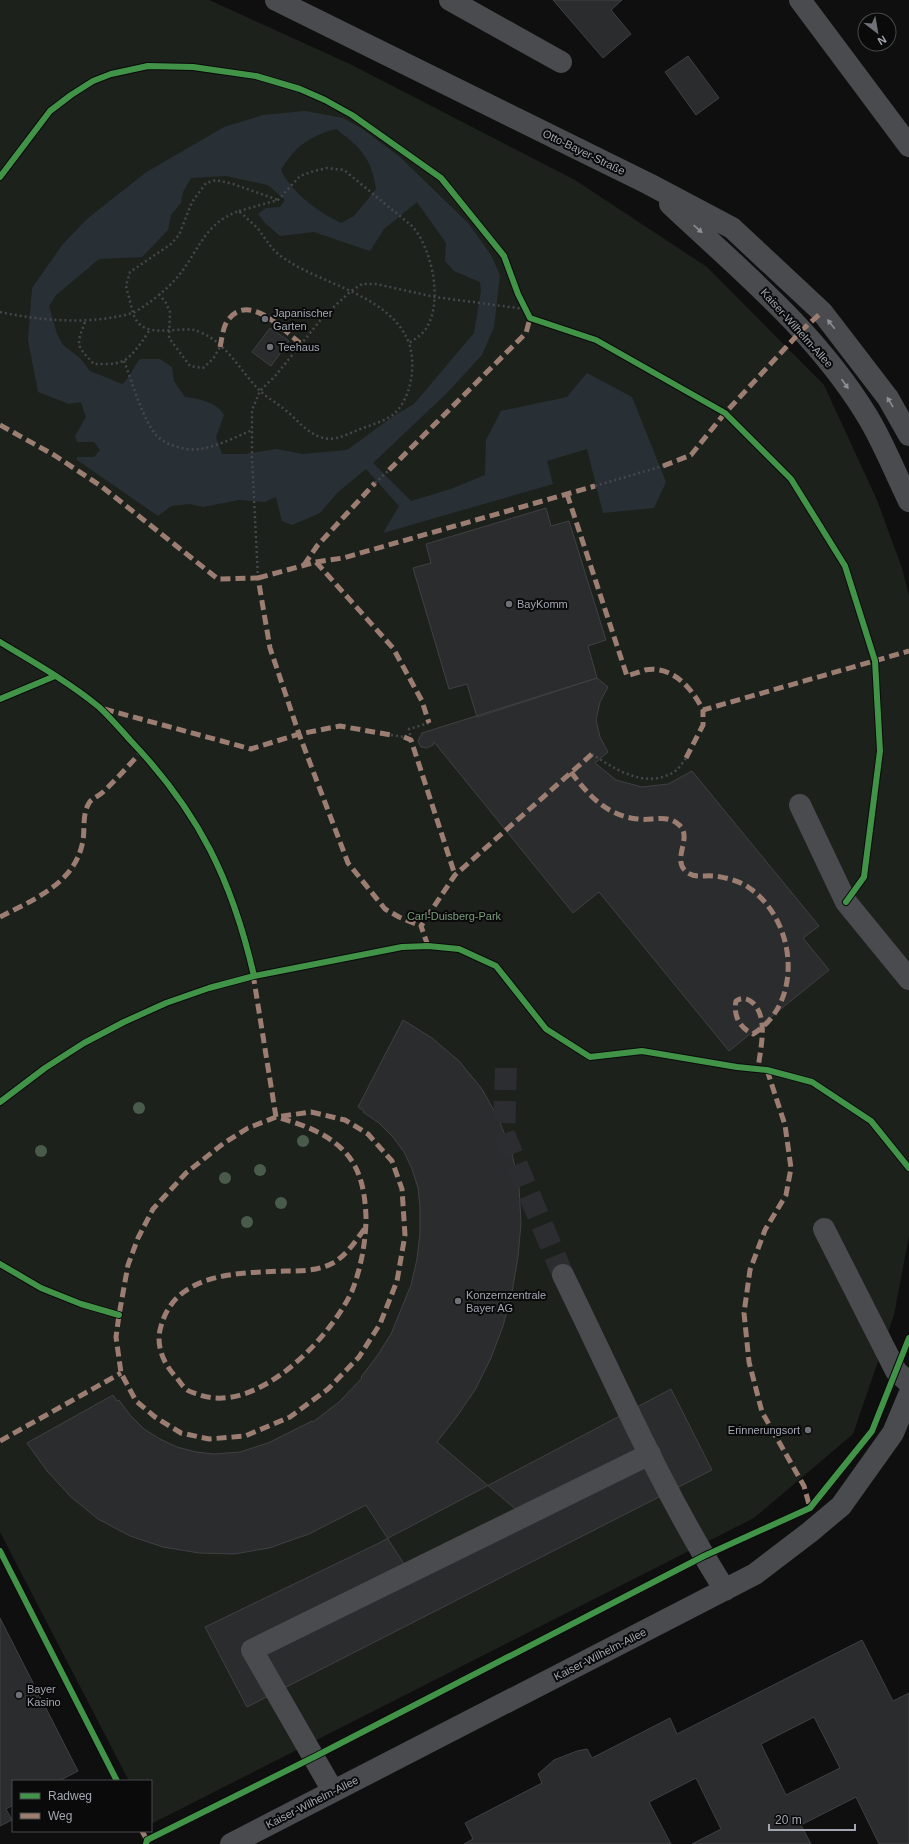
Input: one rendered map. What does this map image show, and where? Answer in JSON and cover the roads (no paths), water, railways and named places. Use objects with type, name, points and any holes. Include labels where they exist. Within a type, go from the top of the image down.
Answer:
[{"type":"street","name":"Otto-Bayer-Straße","points":[[276,0],[649,184],[732,228],[822,312],[856,354],[888,398],[909,435]]},
{"type":"street","points":[[450,0],[561,62]]},
{"type":"street","points":[[800,0],[909,146]]},
{"type":"street","name":"Kaiser-Wilhelm-Allee","points":[[649,184],[744,271],[802,330],[828,361],[866,414],[909,501]]},
{"type":"street","points":[[800,805],[846,902],[909,978]]},
{"type":"street","points":[[824,1229],[896,1371],[909,1383]]},
{"type":"street","points":[[564,1275],[650,1454],[704,1556],[725,1590]]},
{"type":"street","name":"Kaiser-Wilhelm-Allee","points":[[231,1844],[754,1574],[810,1532],[840,1506],[893,1433],[909,1396]]},
{"type":"street","points":[[333,1791],[252,1650],[650,1454]]},
{"type":"tunnel","points":[[506,1068],[504,1134],[563,1275]]},
{"type":"place","name":"Japanischer Garten","points":[[265,319]]},
{"type":"place","name":"Teehaus","points":[[270,347]]},
{"type":"place","name":"BayKomm","points":[[509,604]]},
{"type":"place","name":"Konzernzentrale Bayer AG","points":[[458,1301]]},
{"type":"place","name":"Erinnerungsort","points":[[808,1430]]},
{"type":"place","name":"Bayer Kasino","points":[[19,1695]]},
{"type":"park label","name":"Carl-Duisberg-Park","points":[[454,916]]}]
